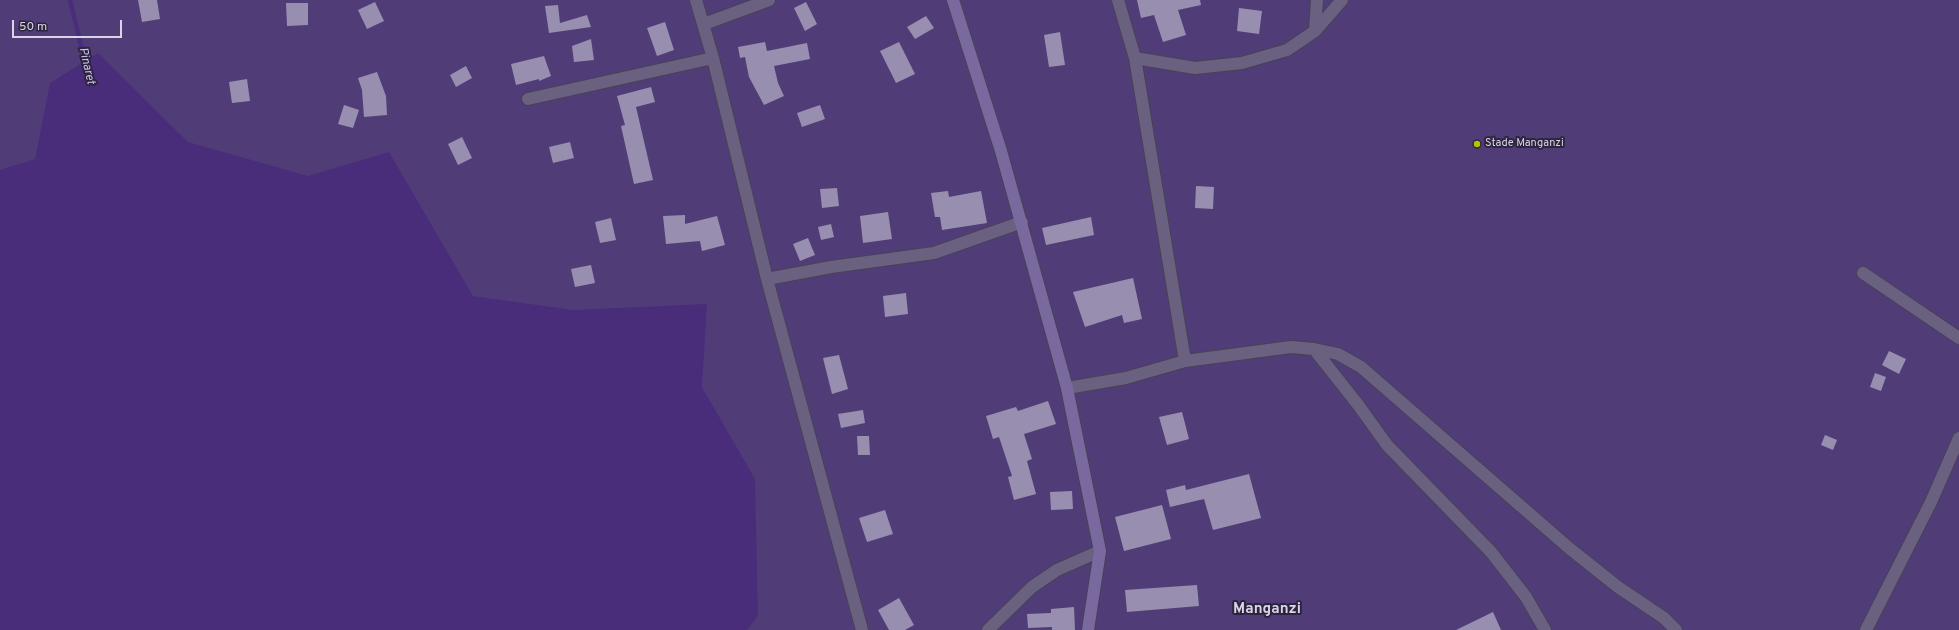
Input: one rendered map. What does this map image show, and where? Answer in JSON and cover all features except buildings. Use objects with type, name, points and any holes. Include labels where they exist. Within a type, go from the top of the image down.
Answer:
[{"type":"main road","points":[[953,0],[999,143],[1067,388],[1100,551],[1088,630]]},
{"type":"street","points":[[696,0],[713,58],[767,279],[862,630]]},
{"type":"street","points":[[704,24],[769,0]]},
{"type":"street","points":[[1118,0],[1135,58],[1185,361]]},
{"type":"street","points":[[1315,31],[1317,0]]},
{"type":"street","points":[[1135,58],[1195,68],[1242,63],[1287,50],[1315,31],[1342,0]]},
{"type":"street","points":[[528,100],[713,58]]},
{"type":"street","points":[[767,279],[830,267],[934,253],[1022,222]]},
{"type":"street","points":[[1863,273],[1959,338]]},
{"type":"street","points":[[1067,388],[1126,378],[1185,361],[1291,347],[1314,348],[1338,354],[1361,367],[1569,548],[1618,587],[1664,618],[1676,630]]},
{"type":"street","points":[[1314,348],[1387,444],[1491,552],[1526,598],[1545,630]]},
{"type":"street","points":[[1866,630],[1932,502],[1959,438]]},
{"type":"street","points":[[988,630],[1032,587],[1057,570],[1100,551]]},
{"type":"shaded area","points":[[0,0],[1959,0],[1959,630],[0,630]]},
{"type":"water","points":[[98,53],[188,142],[308,176],[389,152],[473,296],[573,310],[707,304],[702,387],[755,479],[758,616],[747,630],[0,630],[0,170],[35,159],[50,83]]},
{"type":"waterway","name":"Pinaret","points":[[70,0],[86,66]]},
{"type":"place","name":"Stade Manganzi","points":[[1477,144]]},
{"type":"district","name":"Manganzi","points":[[1267,610]]}]
